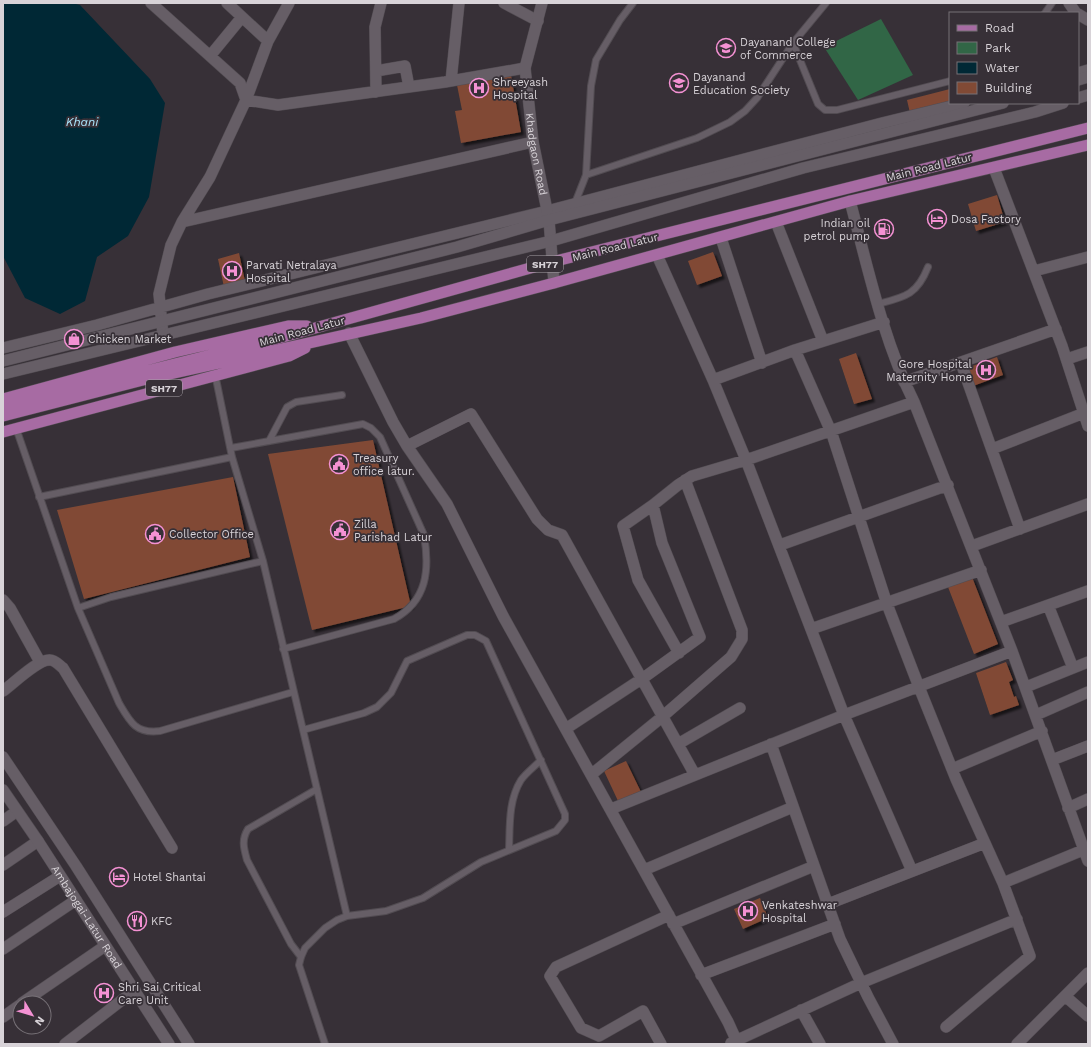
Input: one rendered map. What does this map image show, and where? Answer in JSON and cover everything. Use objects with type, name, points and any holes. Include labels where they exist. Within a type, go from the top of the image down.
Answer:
[{"type":"main road","name":"Main Road Latur","points":[[3,407],[319,326],[552,262],[1088,128]]},
{"type":"main road","name":"Main Road Latur","points":[[3,416],[143,380],[348,333],[421,318],[721,238],[850,201],[1088,145]]},
{"type":"main road","name":"SH77","points":[[3,399],[175,352],[288,326],[319,326]]},
{"type":"main road","name":"SH77","points":[[3,432],[215,374],[289,356],[324,339]]},
{"type":"street","points":[[150,3],[240,83],[246,100]]},
{"type":"street","points":[[227,3],[268,42]]},
{"type":"street","points":[[163,335],[159,294],[171,245],[182,222],[210,177],[246,100],[268,42],[289,3]]},
{"type":"street","points":[[376,92],[375,27],[381,3]]},
{"type":"street","points":[[451,81],[459,3]]},
{"type":"street","points":[[504,3],[538,21]]},
{"type":"street","name":"Khadgaon Road","points":[[542,3],[525,68],[533,142],[548,215],[554,283]]},
{"type":"street","points":[[1069,3],[1076,12]]},
{"type":"street","points":[[1079,15],[1088,20]]},
{"type":"street","points":[[210,56],[242,17]]},
{"type":"street","points":[[376,71],[405,66],[409,87]]},
{"type":"street","points":[[246,100],[278,105],[451,81],[525,68]]},
{"type":"street","points":[[3,361],[457,246],[548,215],[575,203],[960,104]]},
{"type":"street","points":[[3,348],[160,308],[215,292],[548,215],[999,104]]},
{"type":"street","points":[[1007,104],[1011,118]]},
{"type":"street","points":[[3,374],[551,241],[803,168],[1011,118],[1060,104]]},
{"type":"street","points":[[182,222],[533,142]]},
{"type":"street","points":[[994,168],[1056,329],[1088,426]]},
{"type":"street","points":[[850,201],[878,304],[904,382],[914,402],[948,485],[961,522],[972,546],[1036,714],[1088,861]]},
{"type":"street","points":[[776,222],[823,341]]},
{"type":"street","points":[[721,238],[762,363]]},
{"type":"street","points":[[657,255],[713,380],[780,545],[844,715],[912,871]]},
{"type":"street","points":[[1034,271],[1088,257]]},
{"type":"street","points":[[713,380],[795,350],[884,322]]},
{"type":"street","points":[[904,382],[1056,329]]},
{"type":"street","points":[[348,333],[407,446],[447,504],[504,616],[728,1022],[735,1043],[801,1010],[861,983],[1017,919]]},
{"type":"street","points":[[795,350],[831,431],[887,603],[919,686],[952,769],[1004,883],[1030,956],[946,1027]]},
{"type":"street","points":[[1066,359],[1088,352]]},
{"type":"street","points":[[961,363],[1020,529]]},
{"type":"street","points":[[678,653],[638,580],[623,526],[692,476],[746,460],[914,402]]},
{"type":"street","points":[[992,449],[1084,413]]},
{"type":"street","points":[[407,446],[471,414],[537,519],[548,530],[562,535],[695,775]]},
{"type":"street","points":[[592,774],[662,717],[731,657],[742,639],[742,630],[685,480]]},
{"type":"street","points":[[780,545],[948,485]]},
{"type":"street","points":[[972,546],[1088,504]]},
{"type":"street","points":[[566,728],[642,680],[700,637],[662,543],[653,505]]},
{"type":"street","points":[[811,629],[981,570]]},
{"type":"street","points":[[1001,622],[1088,591]]},
{"type":"street","points":[[3,600],[10,608],[40,662]]},
{"type":"street","points":[[1048,605],[1073,668]]},
{"type":"street","points":[[611,809],[844,715],[1012,651]]},
{"type":"street","points":[[3,691],[40,662],[49,660],[56,662],[63,668],[172,848]]},
{"type":"street","points":[[1026,687],[1088,662]]},
{"type":"street","points":[[1036,714],[1088,692]]},
{"type":"street","points":[[678,744],[740,708]]},
{"type":"street","points":[[952,769],[1042,731]]},
{"type":"street","points":[[771,744],[835,924],[861,983],[893,1044]]},
{"type":"street","points":[[1052,760],[1088,746]]},
{"type":"street","points":[[3,757],[76,866],[189,1044]]},
{"type":"street","name":"Ambajogai-Latur Road","points":[[3,790],[135,990],[168,1044]]},
{"type":"street","points":[[1068,808],[1088,799]]},
{"type":"street","points":[[644,870],[793,807]]},
{"type":"street","points":[[3,821],[18,811]]},
{"type":"street","points":[[3,865],[38,841]]},
{"type":"street","points":[[828,904],[985,843]]},
{"type":"street","points":[[1004,883],[1085,849]]},
{"type":"street","points":[[661,1044],[643,1011],[599,1036],[581,1028],[550,976],[556,967],[671,919],[814,866]]},
{"type":"street","points":[[3,912],[60,876]]},
{"type":"street","points":[[3,949],[76,900]]},
{"type":"street","points":[[701,975],[835,924]]},
{"type":"street","points":[[34,995],[105,946]]},
{"type":"street","points":[[1017,1044],[1088,973]]},
{"type":"street","points":[[65,1044],[135,990]]},
{"type":"street","points":[[1065,996],[1088,1016]]},
{"type":"street","points":[[801,1010],[820,1044]]},
{"type":"street","points":[[3,1017],[12,1011]]},
{"type":"lane","points":[[575,203],[586,175],[591,86],[596,60],[620,20],[633,3]]},
{"type":"lane","points":[[586,175],[698,138],[730,122],[745,111],[757,98],[793,43],[826,3]]},
{"type":"lane","points":[[1046,12],[1052,3]]},
{"type":"lane","points":[[793,43],[818,104],[825,110],[837,110],[949,81]]},
{"type":"lane","points":[[878,304],[902,298],[914,291],[923,280],[928,267]]},
{"type":"lane","points":[[215,374],[232,457],[263,561],[282,649],[303,730],[347,916]]},
{"type":"lane","points":[[269,441],[287,407],[296,402],[342,395]]},
{"type":"lane","points":[[231,448],[363,424],[371,428],[380,437],[424,535],[427,552],[423,587],[416,602],[402,615],[394,620],[282,649]]},
{"type":"lane","points":[[16,428],[38,497],[78,608],[126,716],[135,727],[151,732],[293,692]]},
{"type":"lane","points":[[38,497],[232,457]]},
{"type":"lane","points":[[78,608],[111,597],[263,561]]},
{"type":"lane","points":[[303,730],[364,713],[377,707],[391,693],[407,661],[467,635],[475,634],[486,641],[565,814],[565,820],[556,831],[481,862],[423,898],[386,911],[347,916],[337,920],[325,928],[305,948],[299,965],[325,1044]]},
{"type":"lane","points":[[509,850],[511,808],[515,792],[521,780],[541,760]]},
{"type":"lane","points":[[301,957],[291,944],[247,860],[243,847],[244,835],[248,829],[317,789]]},
{"type":"green space","points":[[881,19],[913,75],[858,100],[824,47]]},
{"type":"water","name":"Khani","points":[[3,3],[72,3],[80,5],[150,79],[165,103],[149,197],[128,236],[97,257],[85,301],[60,314],[25,298],[3,256]]},
{"type":"building","points":[[511,75],[521,132],[461,143],[455,111],[462,110],[457,85]]},
{"type":"building","points":[[949,89],[949,102],[910,113],[907,100]]},
{"type":"building","points":[[997,195],[1005,222],[976,231],[968,204]]},
{"type":"building","points":[[713,252],[722,276],[697,285],[688,261]]},
{"type":"building","points":[[239,253],[245,281],[224,287],[218,259]]},
{"type":"building","points":[[856,353],[872,399],[854,404],[839,359]]},
{"type":"building","points":[[997,357],[1003,375],[973,386],[967,368]]},
{"type":"building","name":"Zilla Parishad Latur","points":[[373,440],[411,606],[312,630],[268,454]]},
{"type":"building","name":"Collector Office","points":[[233,477],[250,557],[84,599],[57,510]]},
{"type":"building","points":[[972,577],[998,644],[974,654],[948,587]]},
{"type":"building","points":[[1006,662],[1013,680],[1009,682],[1014,697],[1016,696],[1019,705],[990,715],[976,673]]},
{"type":"building","points":[[626,761],[641,792],[619,803],[604,771]]},
{"type":"building","points":[[760,898],[768,918],[743,929],[734,909]]},
{"type":"place","name":"Dayanand College of Commerce","points":[[726,48]]},
{"type":"place","name":"Dayanand Education Society","points":[[679,83]]},
{"type":"place","name":"Shreeyash Hospital","points":[[479,88]]},
{"type":"place","name":"Dosa Factory","points":[[937,219]]},
{"type":"place","name":"Indian oil petrol pump","points":[[884,229]]},
{"type":"place","name":"Parvati Netralaya Hospital","points":[[232,271]]},
{"type":"place","name":"Chicken Market","points":[[74,339]]},
{"type":"place","name":"Gore Hospital Maternity Home","points":[[986,370]]},
{"type":"place","name":"Treasury office latur.","points":[[339,464]]},
{"type":"place","name":"Zilla Parishad Latur","points":[[340,530]]},
{"type":"place","name":"Collector Office","points":[[155,534]]},
{"type":"place","name":"Hotel Shantai","points":[[119,877]]},
{"type":"place","name":"Venkateshwar Hospital","points":[[748,911]]},
{"type":"place","name":"KFC","points":[[137,921]]},
{"type":"place","name":"Shri Sai Critical Care Unit","points":[[104,993]]}]
